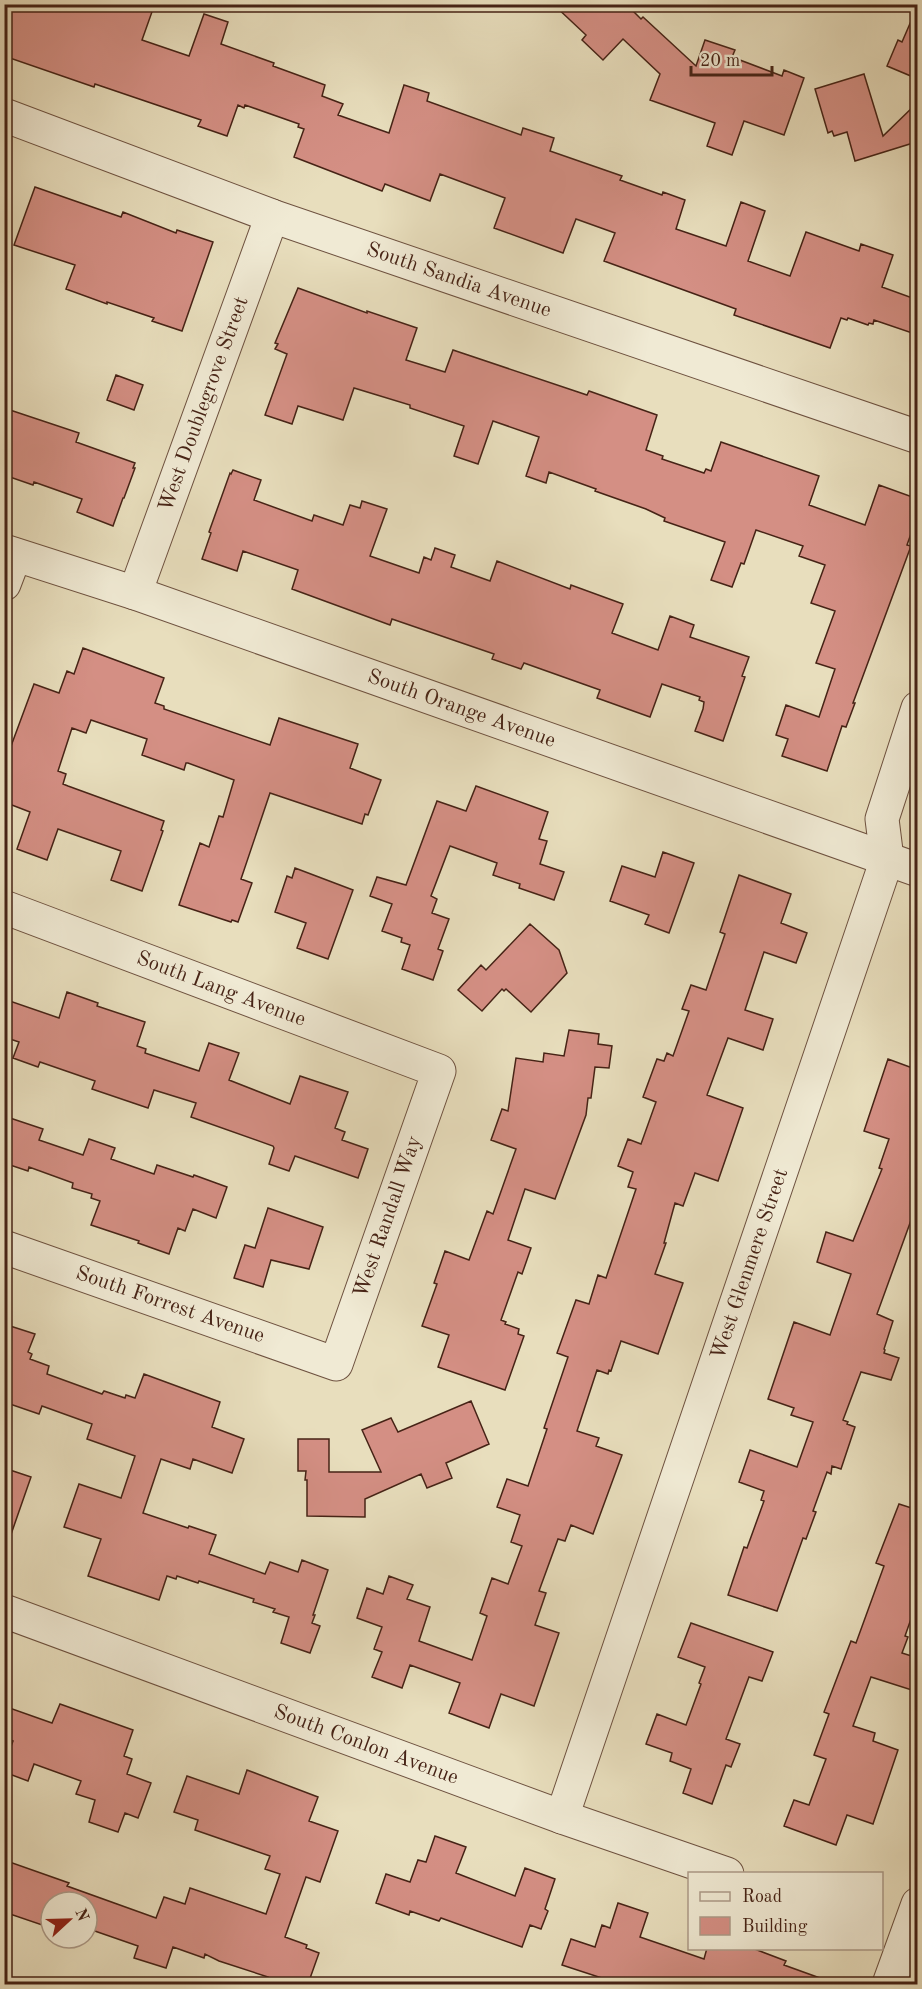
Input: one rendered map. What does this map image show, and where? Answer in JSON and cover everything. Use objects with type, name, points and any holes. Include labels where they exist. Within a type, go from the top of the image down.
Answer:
[{"type":"street","name":"South Sandia Avenue","points":[[4,115],[272,216],[918,437]]},
{"type":"street","name":"West Doublegrove Street","points":[[135,593],[272,216]]},
{"type":"street","name":"South Orange Avenue","points":[[8,563],[135,593],[918,870]]},
{"type":"street","name":"West Glenmere Street","points":[[562,1817],[887,859],[882,819],[918,708]]},
{"type":"street","name":"South Lang Avenue","points":[[4,908],[440,1071]]},
{"type":"street","name":"West Randall Way","points":[[336,1364],[440,1071]]},
{"type":"street","name":"South Forrest Avenue","points":[[4,1246],[336,1364]]},
{"type":"street","name":"South Conlon Avenue","points":[[4,1611],[562,1817],[721,1872]]},
{"type":"street","points":[[889,1984],[902,1934],[918,1904]]},
{"type":"building","points":[[4,4],[142,4],[153,9],[142,40],[189,56],[204,14],[228,22],[221,44],[325,85],[322,96],[343,104],[338,115],[389,133],[404,85],[429,93],[427,101],[521,135],[523,128],[554,138],[550,151],[622,176],[620,180],[662,195],[663,192],[685,200],[676,229],[726,246],[741,202],[765,211],[748,261],[790,276],[806,232],[859,251],[861,244],[893,255],[882,287],[918,300],[918,335],[874,320],[873,324],[868,325],[841,318],[830,348],[734,315],[736,309],[604,261],[615,233],[576,219],[563,253],[494,228],[505,198],[440,174],[430,201],[385,184],[382,191],[294,157],[304,129],[298,127],[299,124],[245,105],[244,108],[238,105],[227,136],[198,126],[201,120],[4,56]]},
{"type":"building","points":[[553,4],[626,4],[696,66],[705,40],[735,50],[732,57],[782,76],[784,70],[804,78],[784,135],[744,121],[732,155],[707,146],[715,123],[650,100],[660,74],[623,39],[603,60],[582,40],[586,35]]},
{"type":"building","points":[[918,5],[918,79],[887,66],[898,40],[902,42]]},
{"type":"building","points":[[864,74],[883,136],[918,102],[918,139],[913,143],[855,161],[847,132],[834,136],[832,131],[828,133],[815,89]]},
{"type":"building","points":[[35,187],[121,217],[123,212],[176,233],[177,230],[213,242],[182,331],[152,321],[154,318],[66,289],[75,265],[14,245]]},
{"type":"building","points":[[298,288],[417,328],[406,360],[445,372],[453,350],[587,395],[589,391],[657,415],[646,450],[663,456],[662,459],[704,473],[706,469],[711,471],[721,442],[819,476],[809,505],[865,525],[879,485],[918,499],[918,514],[907,545],[911,546],[853,703],[855,703],[846,727],[842,726],[827,771],[782,756],[788,739],[776,735],[786,705],[819,717],[835,669],[816,663],[835,611],[811,603],[825,565],[799,556],[803,546],[756,530],[744,564],[741,563],[732,587],[711,580],[725,542],[664,521],[665,518],[646,509],[549,472],[546,483],[526,476],[539,437],[493,421],[478,464],[454,456],[464,426],[410,408],[410,405],[354,388],[343,420],[298,406],[292,424],[265,415],[287,354],[275,349],[278,344],[275,343]]},
{"type":"building","points":[[116,375],[143,385],[134,410],[107,400]]},
{"type":"building","points":[[4,408],[79,433],[76,442],[135,463],[113,526],[77,512],[82,499],[34,482],[33,485],[4,475]]},
{"type":"building","points":[[233,470],[261,480],[254,500],[312,521],[314,515],[343,525],[350,505],[360,508],[362,501],[387,509],[370,556],[419,573],[424,557],[431,560],[435,548],[455,555],[451,567],[490,581],[497,561],[570,589],[571,585],[623,604],[612,633],[658,650],[670,616],[694,625],[690,637],[749,657],[742,676],[745,677],[723,741],[695,731],[703,709],[704,702],[699,700],[700,697],[662,684],[650,717],[597,698],[600,690],[524,663],[521,669],[492,659],[494,654],[392,619],[390,625],[292,589],[298,570],[243,551],[237,571],[202,559],[211,533],[209,532]]},
{"type":"building","points":[[83,648],[164,678],[155,703],[164,706],[164,709],[270,745],[279,718],[358,744],[350,768],[381,780],[368,815],[365,814],[362,824],[270,793],[241,879],[252,883],[238,922],[232,920],[231,922],[179,905],[200,843],[209,847],[219,816],[223,817],[234,780],[188,763],[184,770],[142,755],[147,739],[91,720],[86,733],[72,728],[58,771],[66,774],[63,784],[164,821],[161,830],[163,831],[142,891],[111,880],[121,851],[58,829],[47,860],[17,849],[30,812],[4,802],[4,765],[34,684],[59,693],[67,671],[74,674]]},
{"type":"building","points":[[476,786],[548,812],[539,839],[547,841],[540,864],[564,872],[554,900],[519,888],[520,884],[493,875],[497,863],[450,846],[431,896],[437,899],[432,913],[449,919],[438,949],[443,951],[433,980],[402,969],[410,945],[401,942],[402,938],[382,931],[392,904],[370,896],[377,877],[406,885],[437,801],[466,811]]},
{"type":"building","points":[[663,852],[694,863],[669,933],[645,924],[649,915],[610,901],[622,866],[655,877]]},
{"type":"building","points":[[295,868],[353,890],[328,959],[297,948],[306,923],[275,912],[287,876],[292,878]]},
{"type":"building","points":[[739,875],[791,894],[781,923],[807,933],[796,963],[764,952],[745,1010],[773,1019],[763,1050],[728,1038],[707,1095],[743,1108],[718,1181],[695,1173],[683,1206],[675,1203],[664,1243],[666,1243],[655,1274],[683,1283],[658,1354],[621,1341],[611,1371],[609,1370],[608,1374],[597,1370],[577,1431],[599,1438],[596,1446],[622,1455],[593,1534],[571,1525],[565,1541],[558,1539],[539,1591],[546,1593],[535,1625],[559,1633],[534,1706],[501,1694],[489,1728],[449,1713],[460,1683],[410,1665],[402,1688],[372,1677],[382,1652],[374,1649],[382,1627],[357,1618],[367,1588],[383,1594],[389,1576],[413,1585],[407,1599],[430,1607],[419,1641],[472,1660],[487,1616],[480,1613],[492,1578],[508,1584],[522,1546],[511,1542],[520,1515],[497,1507],[507,1479],[528,1486],[547,1429],[544,1428],[568,1357],[557,1353],[576,1300],[589,1304],[598,1275],[606,1278],[636,1189],[628,1187],[633,1172],[618,1166],[628,1139],[641,1144],[656,1102],[643,1097],[657,1059],[664,1061],[667,1053],[673,1056],[689,1011],[682,1009],[691,985],[706,990],[725,934],[720,932]]},
{"type":"building","points":[[530,924],[559,950],[567,973],[531,1012],[506,989],[504,991],[502,989],[482,1011],[458,990],[481,965],[486,970]]},
{"type":"building","points":[[67,992],[98,1003],[97,1006],[145,1022],[137,1046],[146,1049],[145,1053],[199,1071],[209,1043],[239,1053],[229,1080],[290,1104],[300,1076],[348,1092],[335,1128],[345,1132],[342,1140],[368,1149],[358,1178],[295,1156],[289,1171],[269,1164],[273,1146],[191,1117],[196,1103],[154,1090],[148,1108],[92,1089],[95,1081],[40,1062],[38,1067],[13,1058],[19,1042],[4,1037],[4,999],[59,1018]]},
{"type":"building","points":[[569,1030],[599,1034],[598,1044],[612,1046],[609,1068],[595,1067],[586,1115],[555,1199],[525,1189],[508,1240],[531,1248],[522,1274],[518,1272],[501,1320],[519,1329],[518,1334],[524,1336],[505,1390],[438,1367],[449,1335],[422,1326],[437,1284],[434,1283],[445,1251],[469,1260],[487,1211],[493,1214],[516,1149],[491,1140],[502,1109],[508,1111],[516,1058],[543,1062],[544,1053],[564,1056]]},
{"type":"building","points":[[888,1059],[918,1070],[918,1201],[877,1314],[893,1321],[884,1353],[899,1358],[891,1380],[861,1372],[843,1420],[855,1427],[841,1469],[832,1466],[831,1474],[827,1472],[813,1511],[816,1512],[806,1539],[803,1538],[777,1611],[728,1595],[744,1547],[747,1548],[764,1501],[761,1500],[764,1491],[739,1482],[750,1450],[797,1467],[813,1422],[791,1415],[794,1408],[768,1399],[794,1322],[830,1335],[851,1274],[817,1262],[826,1232],[853,1241],[882,1169],[879,1168],[889,1139],[864,1131]]},
{"type":"building","points":[[4,1116],[43,1129],[39,1140],[83,1155],[89,1139],[115,1148],[111,1159],[154,1174],[157,1165],[227,1187],[216,1218],[193,1209],[185,1231],[178,1228],[169,1254],[91,1225],[100,1201],[91,1198],[92,1194],[72,1188],[73,1183],[29,1167],[28,1171],[4,1163]]},
{"type":"building","points":[[268,1208],[323,1227],[309,1269],[271,1260],[263,1287],[234,1278],[245,1245],[255,1248]]},
{"type":"building","points":[[4,1324],[35,1334],[28,1352],[32,1354],[30,1359],[49,1366],[47,1374],[102,1394],[104,1391],[125,1398],[126,1395],[135,1398],[144,1374],[220,1402],[212,1427],[244,1439],[232,1473],[193,1459],[190,1469],[161,1459],[143,1513],[216,1535],[209,1554],[265,1574],[270,1562],[298,1572],[302,1560],[328,1570],[313,1615],[315,1615],[312,1623],[320,1626],[310,1653],[281,1643],[289,1617],[273,1612],[275,1609],[253,1602],[254,1599],[199,1581],[198,1583],[177,1576],[176,1579],[167,1576],[159,1600],[88,1576],[101,1539],[64,1527],[79,1484],[121,1498],[135,1456],[87,1439],[92,1424],[42,1406],[39,1414],[4,1402]]},
{"type":"building","points":[[471,1401],[489,1444],[446,1463],[452,1478],[427,1488],[421,1474],[365,1499],[365,1517],[307,1516],[306,1471],[298,1471],[298,1439],[329,1439],[329,1472],[381,1472],[362,1430],[391,1418],[398,1432]]},
{"type":"building","points":[[4,1468],[31,1477],[8,1543],[4,1542]]},
{"type":"building","points":[[899,1504],[918,1510],[918,1599],[905,1636],[908,1637],[902,1653],[918,1658],[918,1692],[871,1677],[853,1726],[875,1733],[873,1741],[898,1750],[873,1824],[847,1815],[836,1845],[784,1826],[794,1800],[809,1805],[826,1759],[814,1755],[829,1714],[824,1712],[851,1641],[856,1643],[884,1566],[876,1563]]},
{"type":"building","points":[[691,1623],[773,1652],[762,1681],[749,1677],[726,1739],[740,1744],[731,1767],[726,1765],[712,1804],[683,1793],[691,1769],[670,1761],[672,1753],[646,1744],[657,1714],[686,1725],[705,1667],[678,1657]]},
{"type":"building","points":[[60,1704],[133,1730],[124,1756],[132,1759],[127,1774],[151,1783],[138,1818],[125,1813],[118,1832],[89,1822],[95,1800],[76,1794],[81,1781],[34,1764],[28,1781],[4,1772],[4,1765],[13,1741],[4,1738],[4,1706],[52,1723]]},
{"type":"building","points":[[247,1770],[318,1797],[309,1821],[338,1831],[320,1882],[306,1877],[285,1937],[307,1945],[306,1948],[319,1953],[308,1984],[266,1984],[268,1977],[205,1954],[204,1958],[173,1947],[166,1968],[134,1958],[138,1946],[99,1932],[99,1898],[156,1918],[164,1897],[185,1904],[190,1888],[266,1914],[280,1874],[265,1869],[270,1856],[195,1830],[198,1820],[174,1812],[187,1776],[239,1794]]},
{"type":"building","points":[[435,1836],[466,1847],[456,1873],[515,1896],[525,1868],[555,1879],[545,1909],[548,1911],[541,1929],[530,1925],[522,1947],[441,1918],[439,1921],[410,1911],[409,1915],[376,1903],[386,1874],[410,1882],[418,1860],[426,1862]]},
{"type":"building","points":[[4,1860],[69,1883],[67,1886],[78,1890],[39,1890],[39,1924],[4,1912]]},
{"type":"building","points":[[618,1903],[648,1913],[640,1937],[704,1959],[706,1950],[757,1950],[786,1961],[784,1965],[831,1982],[830,1984],[620,1984],[562,1965],[571,1939],[595,1947],[602,1925],[610,1928]]}]
